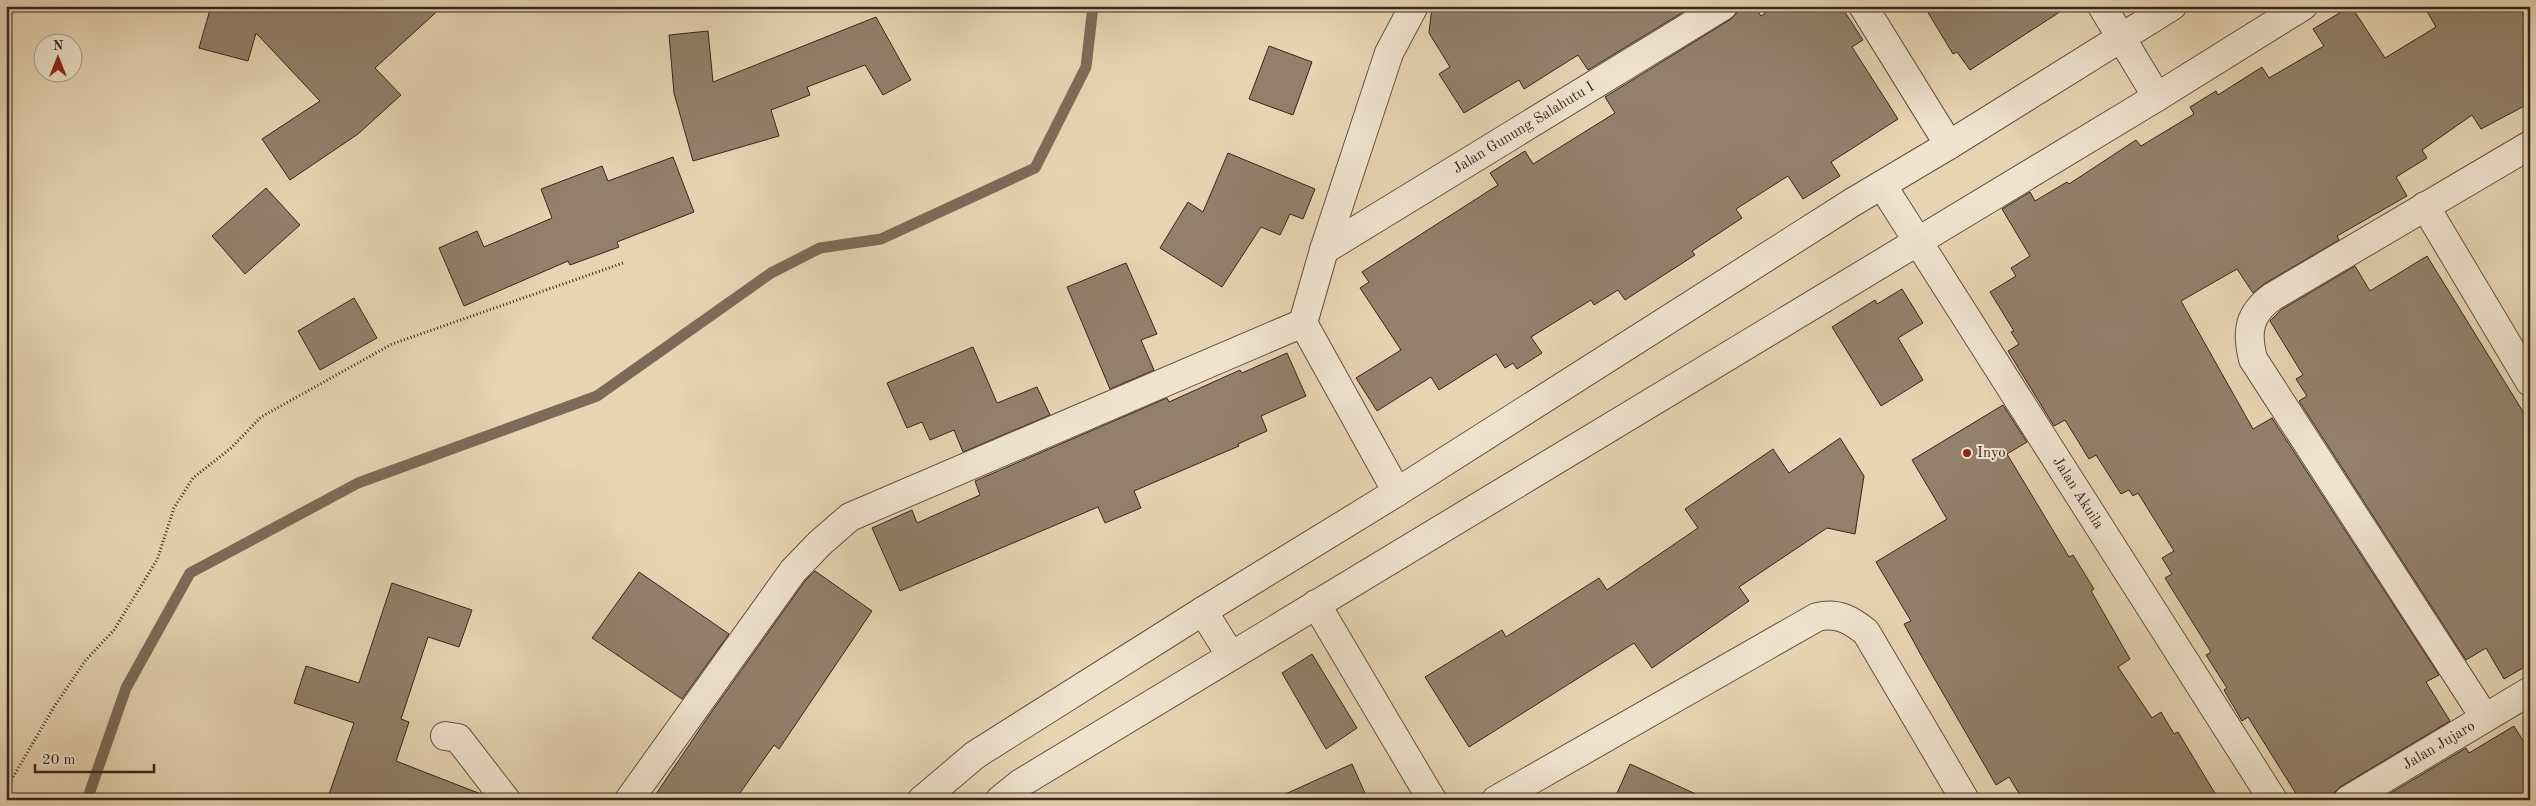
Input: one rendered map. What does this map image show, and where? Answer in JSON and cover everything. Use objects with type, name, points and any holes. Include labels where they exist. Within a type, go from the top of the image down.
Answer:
[{"type":"street","points":[[1397,492],[1303,323],[1324,250],[1389,54],[1414,6]]},
{"type":"street","name":"Jalan Gunung Salahutu I","points":[[1324,250],[1723,6]]},
{"type":"street","points":[[1863,6],[1949,145]]},
{"type":"street","points":[[2102,6],[2123,37],[2157,97]]},
{"type":"street","points":[[922,800],[975,755],[1203,611],[1397,492],[1853,202],[1949,145],[2172,6]]},
{"type":"street","points":[[1000,800],[1021,783],[2157,97],[2303,6]]},
{"type":"street","points":[[2485,718],[2253,359],[2250,346],[2250,328],[2254,315],[2260,306],[2530,145]]},
{"type":"street","name":"Jalan Akuila","points":[[1882,186],[2273,800]]},
{"type":"street","points":[[2425,206],[2530,382]]},
{"type":"street","points":[[629,800],[793,571],[850,517],[1303,323]]},
{"type":"street","points":[[1316,604],[1432,800]]},
{"type":"street","points":[[1203,611],[1231,656]]},
{"type":"street","points":[[1496,800],[1817,617],[1827,615],[1851,620],[1866,632],[1965,800]]},
{"type":"street","name":"Jalan Jujaro","points":[[2348,800],[2530,692]]},
{"type":"street","points":[[446,736],[458,738],[506,800]]},
{"type":"path","points":[[6,789],[54,708],[85,661],[114,630],[157,560],[174,508],[193,478],[231,448],[261,417],[392,344],[623,263]]},
{"type":"building","points":[[211,6],[443,6],[375,68],[401,95],[358,134],[290,180],[262,139],[320,101],[256,33],[248,61],[199,48]]},
{"type":"building","points":[[1432,6],[1693,6],[1588,70],[1578,55],[1524,89],[1519,80],[1464,113],[1439,74],[1450,67],[1429,33]]},
{"type":"building","points":[[1739,6],[1754,6],[1761,16],[1776,6],[1841,6],[1863,40],[1852,47],[1898,119],[1831,162],[1840,176],[1803,199],[1788,176],[1736,209],[1742,218],[1692,251],[1695,255],[1625,300],[1618,290],[1594,305],[1591,300],[1531,337],[1542,353],[1517,369],[1513,363],[1505,368],[1496,354],[1439,390],[1431,377],[1377,411],[1356,378],[1401,350],[1360,288],[1369,282],[1362,272],[1498,185],[1490,173],[1525,151],[1533,164],[1615,113],[1605,97],[1731,19],[1736,14]]},
{"type":"building","points":[[1924,6],[2069,6],[1970,70],[1957,52],[1953,54]]},
{"type":"building","points":[[2351,6],[2385,58],[2436,27],[2424,6],[2530,6],[2530,103],[2481,129],[2472,115],[2422,150],[2427,158],[2396,177],[2407,196],[2337,236],[2339,240],[2264,284],[2253,293],[2237,269],[2181,301],[2253,429],[2272,418],[2439,675],[2426,682],[2450,721],[2340,787],[2335,792],[2332,800],[2300,800],[2248,717],[2242,721],[2224,690],[2227,688],[2206,655],[2211,652],[2165,578],[2172,574],[2162,558],[2174,551],[2138,493],[2133,496],[2129,490],[2121,494],[2096,455],[2089,459],[2065,420],[2054,426],[2008,351],[2019,344],[2011,332],[2014,331],[1990,292],[2016,276],[2011,268],[2030,256],[2002,209],[2030,192],[2035,201],[2067,182],[2069,184],[2136,140],[2141,146],[2194,114],[2190,107],[2216,91],[2218,95],[2262,67],[2269,78],[2324,46],[2313,29]]},
{"type":"building","points":[[876,17],[911,80],[883,95],[865,65],[807,87],[810,95],[771,110],[779,136],[693,161],[674,93],[669,35],[708,31],[713,82]]},
{"type":"building","points":[[1269,46],[1312,62],[1293,115],[1249,99]]},
{"type":"building","points":[[1228,153],[1315,189],[1303,219],[1290,214],[1280,235],[1261,227],[1222,287],[1160,248],[1188,202],[1203,212]]},
{"type":"building","points":[[673,157],[694,212],[617,242],[619,247],[570,265],[568,261],[464,306],[439,248],[477,231],[484,247],[552,218],[541,189],[602,166],[608,181]]},
{"type":"building","points":[[266,188],[300,225],[245,274],[212,236]]},
{"type":"building","points":[[2427,256],[2530,423],[2530,664],[2504,679],[2486,648],[2466,660],[2299,401],[2307,396],[2296,379],[2303,375],[2270,321],[2281,310],[2355,266],[2370,291]]},
{"type":"building","points":[[1126,263],[1157,334],[1141,340],[1154,370],[1110,389],[1067,287]]},
{"type":"building","points":[[1902,289],[1923,323],[1898,338],[1923,380],[1881,406],[1832,327],[1875,300],[1877,304]]},
{"type":"building","points":[[354,298],[377,338],[320,370],[298,331]]},
{"type":"building","points":[[973,347],[997,403],[1037,387],[1050,415],[963,452],[954,430],[930,440],[922,422],[907,428],[887,383]]},
{"type":"building","points":[[1287,353],[1306,396],[1261,416],[1267,431],[1238,444],[1239,446],[1134,491],[1141,508],[1105,523],[1098,507],[900,591],[872,528],[912,510],[917,523],[980,495],[975,481],[1167,398],[1169,402],[1240,370],[1242,373]]},
{"type":"building","points":[[2003,405],[2027,442],[2007,454],[2069,557],[2073,555],[2094,589],[2091,591],[2130,659],[2118,667],[2152,718],[2161,712],[2174,734],[2178,732],[2219,800],[2023,800],[2009,777],[1996,785],[1922,657],[1904,624],[1911,621],[1876,562],[1947,519],[1912,460]]},
{"type":"building","points":[[1840,438],[1864,476],[1855,534],[1827,528],[1739,587],[1749,601],[1652,668],[1634,643],[1469,747],[1425,677],[1502,630],[1506,637],[1599,578],[1607,590],[1698,528],[1685,509],[1773,449],[1789,473]]},
{"type":"building","points":[[815,571],[872,611],[779,749],[774,745],[735,800],[652,800],[708,717],[805,581]]},
{"type":"building","points":[[639,572],[729,634],[682,699],[592,638]]},
{"type":"building","points":[[392,583],[472,610],[459,647],[428,637],[401,719],[409,722],[396,761],[481,794],[486,800],[327,800],[354,723],[294,703],[306,666],[359,683]]},
{"type":"building","points":[[1312,654],[1357,728],[1326,749],[1282,673]]},
{"type":"building","points":[[2514,726],[2530,752],[2530,800],[2379,800],[2466,748],[2469,753]]},
{"type":"building","points":[[1352,764],[1368,800],[1272,800]]},
{"type":"building","points":[[1630,764],[1709,800],[1614,800]]},
{"type":"waterway","points":[[87,800],[126,688],[190,573],[358,483],[597,396],[771,273],[820,248],[881,239],[1035,168],[1086,67],[1093,6]]},
{"type":"place","name":"Inyo","points":[[1967,453]]}]
